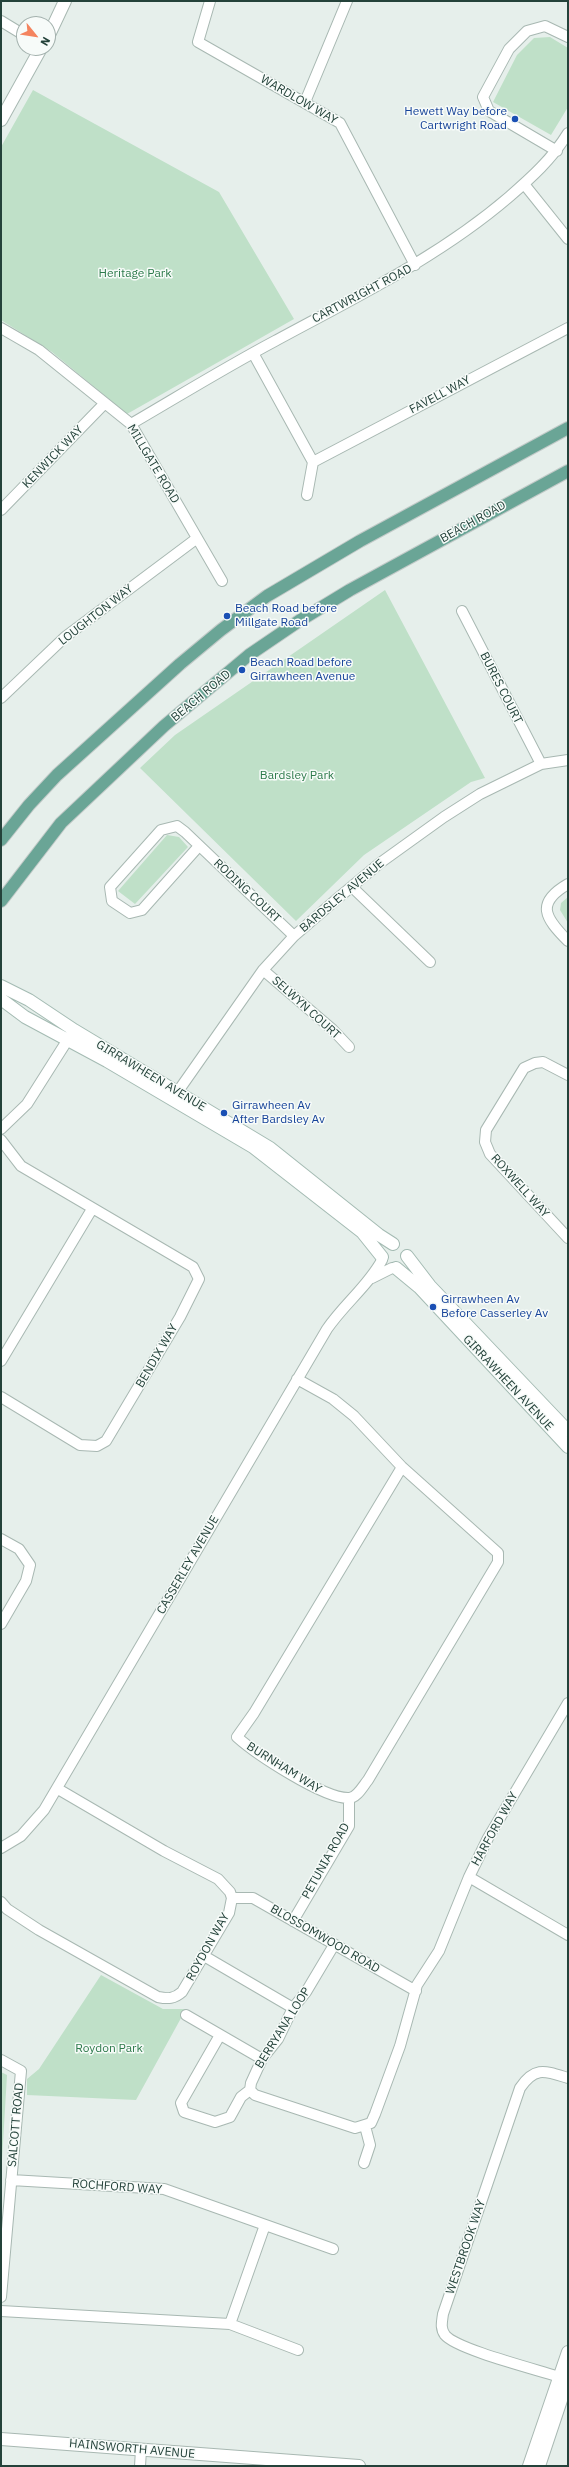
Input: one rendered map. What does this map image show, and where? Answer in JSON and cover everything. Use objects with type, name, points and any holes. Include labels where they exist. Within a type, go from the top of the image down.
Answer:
[{"type":"main road","points":[[56,20],[65,1]]},
{"type":"main road","points":[[1,120],[37,56]]},
{"type":"main road","points":[[1,840],[28,805],[57,775],[180,664],[267,596],[360,541],[568,428]]},
{"type":"main road","name":"BEACH ROAD","points":[[1,901],[67,818],[158,731],[249,655],[350,590],[568,470]]},
{"type":"main road","name":"GIRRAWHEEN AVENUE","points":[[1,986],[29,1000],[71,1034],[175,1095],[270,1148],[379,1235],[393,1244],[404,1248],[406,1256],[430,1286],[568,1430]]},
{"type":"main road","name":"GIRRAWHEEN AVENUE","points":[[1,999],[25,1017],[71,1034]]},
{"type":"main road","name":"GIRRAWHEEN AVENUE","points":[[175,1095],[271,1160],[362,1232],[388,1263],[419,1287],[568,1447]]},
{"type":"main road","points":[[393,1244],[386,1248],[388,1263],[403,1264],[406,1256]]},
{"type":"main road","points":[[539,2466],[565,2379],[568,2352]]},
{"type":"main road","points":[[529,2466],[565,2379]]},
{"type":"main road","name":"HAINSWORTH AVENUE","points":[[1,2438],[141,2458]]},
{"type":"main road","name":"HAINSWORTH AVENUE","points":[[1,2446],[141,2458],[251,2464],[359,2466]]},
{"type":"street","name":"WARDLOW WAY","points":[[210,1],[198,42],[340,123],[415,265]]},
{"type":"street","points":[[305,102],[347,1]]},
{"type":"street","points":[[1,21],[16,30]]},
{"type":"street","points":[[557,151],[488,111],[483,97],[508,49],[527,31],[545,26],[568,38]]},
{"type":"street","name":"CARTWRIGHT ROAD","points":[[131,424],[253,352],[415,265],[480,222],[524,184],[557,151],[568,132]]},
{"type":"street","points":[[524,184],[568,239]]},
{"type":"street","name":"MILLGATE ROAD","points":[[1,328],[39,350],[131,424],[196,539],[222,581]]},
{"type":"street","name":"FAVELL WAY","points":[[312,462],[568,328]]},
{"type":"street","points":[[253,352],[312,462],[306,495]]},
{"type":"street","name":"KENWICK WAY","points":[[1,510],[105,403]]},
{"type":"street","name":"LOUGHTON WAY","points":[[1,698],[65,637],[196,539]]},
{"type":"street","name":"BURES COURT","points":[[462,611],[541,764]]},
{"type":"street","name":"BARDSLEY AVENUE","points":[[175,1095],[263,970],[294,936],[380,863],[444,817],[480,794],[541,764],[568,760]]},
{"type":"street","name":"RODING COURT","points":[[199,846],[142,910],[130,913],[112,901],[110,887],[161,830],[177,826],[199,846],[294,936]]},
{"type":"street","points":[[568,884],[549,898],[546,908],[549,919],[568,941]]},
{"type":"street","points":[[352,887],[430,962]]},
{"type":"street","name":"SELWYN COURT","points":[[263,970],[332,1029],[349,1047]]},
{"type":"street","points":[[1,1129],[27,1104],[71,1034]]},
{"type":"street","name":"ROXWELL WAY","points":[[568,1075],[543,1062],[535,1062],[524,1068],[492,1118],[486,1130],[485,1142],[490,1154],[568,1238]]},
{"type":"street","name":"BENDIX WAY","points":[[1,1140],[21,1166],[193,1267],[199,1279],[197,1286],[106,1441],[97,1446],[80,1445],[1,1397]]},
{"type":"street","points":[[1,1361],[92,1209]]},
{"type":"street","name":"CASSERLEY AVENUE","points":[[1,1848],[22,1836],[33,1824],[58,1788],[297,1380],[337,1315],[388,1263]]},
{"type":"street","points":[[297,1380],[333,1399],[348,1412],[402,1467],[498,1553],[498,1562],[368,1780],[355,1797],[349,1798]]},
{"type":"street","name":"BURNHAM WAY","points":[[349,1798],[325,1793],[248,1748],[237,1737],[254,1713],[402,1467]]},
{"type":"street","points":[[1,1539],[19,1549],[30,1565],[26,1581],[1,1624]]},
{"type":"street","name":"HARFORD WAY","points":[[568,1703],[488,1838],[469,1877],[568,1935]]},
{"type":"street","name":"ROYDON WAY","points":[[1,1902],[7,1910],[38,1930],[158,1997],[176,1997],[182,1992],[229,1913],[232,1898],[226,1886],[218,1879],[164,1851],[58,1788]]},
{"type":"street","name":"PETUNIA ROAD","points":[[293,1921],[349,1826],[349,1798]]},
{"type":"street","points":[[220,2035],[181,2103],[184,2112],[215,2122],[230,2117],[241,2097],[250,2090],[255,2095],[355,2128],[366,2126],[371,2123],[400,2046],[418,1985],[439,1950],[469,1877]]},
{"type":"street","name":"BLOSSOMWOOD ROAD","points":[[232,1898],[253,1898],[416,1991]]},
{"type":"street","name":"BERRYANA LOOP","points":[[250,2090],[251,2083],[262,2059],[278,2039],[293,2008],[306,1992],[334,1944]]},
{"type":"street","points":[[204,1956],[293,2008]]},
{"type":"street","points":[[186,2016],[262,2059]]},
{"type":"street","name":"SALCOTT ROAD","points":[[1,2060],[21,2072],[1,2297]]},
{"type":"street","name":"WESTBROOK WAY","points":[[565,2379],[461,2345],[445,2334],[441,2326],[443,2314],[520,2088],[535,2073],[545,2071],[568,2078]]},
{"type":"street","points":[[364,2163],[370,2145],[366,2126]]},
{"type":"street","name":"ROCHFORD WAY","points":[[11,2180],[164,2189],[333,2249]]},
{"type":"street","points":[[230,2324],[265,2225]]},
{"type":"street","points":[[1,2311],[230,2324],[298,2350]]},
{"type":"green space","points":[[550,37],[568,48],[568,107],[551,135],[493,102],[517,55],[534,38]]},
{"type":"green space","name":"Heritage Park","points":[[33,90],[219,192],[294,319],[127,414],[52,352],[1,320],[1,147]]},
{"type":"green space","name":"Bardsley Park","points":[[385,590],[485,778],[471,782],[364,855],[296,921],[140,768],[175,735]]},
{"type":"green space","points":[[167,835],[179,837],[188,847],[135,904],[118,891]]},
{"type":"green space","points":[[568,897],[568,923],[560,910],[561,903]]},
{"type":"green space","name":"Roydon Park","points":[[101,1975],[163,2009],[186,2009],[136,2100],[27,2095],[27,2079],[39,2069]]},
{"type":"green space","points":[[1,2072],[7,2075],[1,2177]]},
{"type":"place","name":"Hewett Way before Cartwright Road","points":[[515,119]]},
{"type":"place","name":"Beach Road before Millgate Road","points":[[227,616]]},
{"type":"place","name":"Beach Road before Girrawheen Avenue","points":[[242,670]]},
{"type":"place","name":"Girrawheen Av After Bardsley Av","points":[[224,1113]]},
{"type":"place","name":"Girrawheen Av Before Casserley Av","points":[[433,1307]]}]
